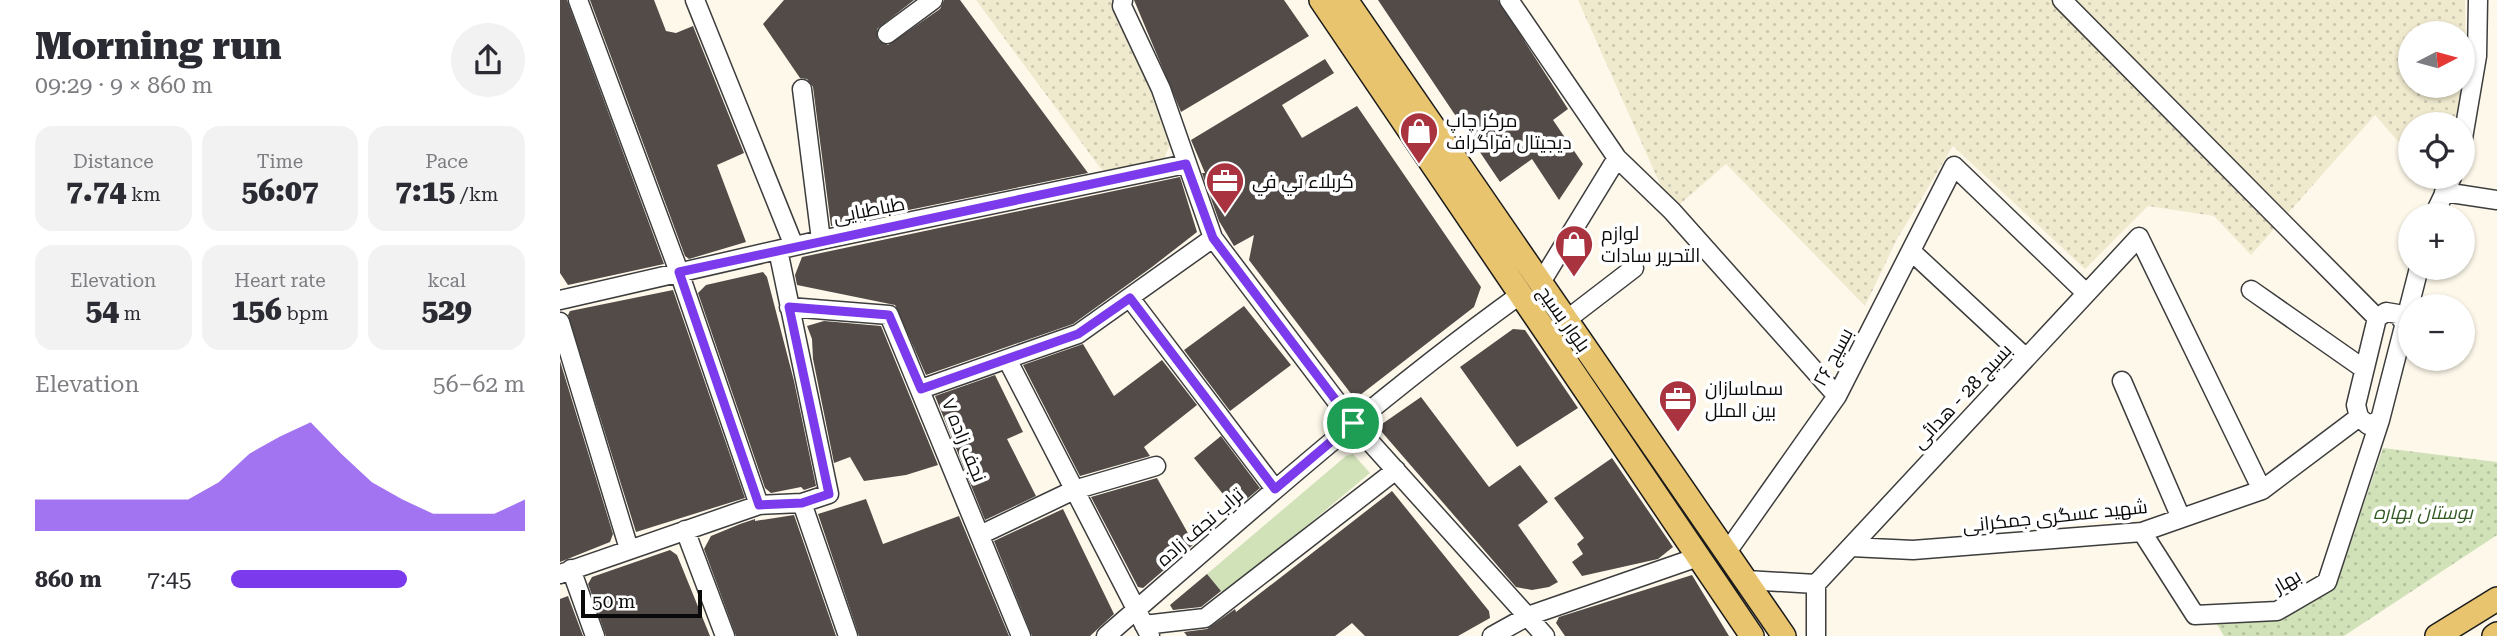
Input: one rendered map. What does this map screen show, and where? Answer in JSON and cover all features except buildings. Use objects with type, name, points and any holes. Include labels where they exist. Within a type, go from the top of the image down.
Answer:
[{"type":"main road","name":"بلوار بسیج","points":[[1321,0],[1530,289],[1566,321],[1784,636]]},
{"type":"main road","name":"بلوار بسیج","points":[[1346,0],[1698,557],[1752,636]]},
{"type":"main road","points":[[2437,636],[2497,599]]},
{"type":"street","points":[[578,0],[679,272],[759,505]]},
{"type":"street","points":[[595,636],[566,571],[759,505],[802,503],[829,494],[789,307],[786,248],[695,0]]},
{"type":"street","points":[[887,34],[933,0]]},
{"type":"street","points":[[1123,0],[1122,6],[1161,89],[1213,238],[1353,423],[1431,513],[1545,636]]},
{"type":"street","points":[[1509,0],[1617,158],[1672,211],[1837,396]]},
{"type":"street","points":[[2062,0],[2377,318]]},
{"type":"street","points":[[2467,112],[2477,56],[2478,0]]},
{"type":"street","points":[[802,89],[821,240]]},
{"type":"street","points":[[1530,289],[1617,158]]},
{"type":"street","name":"طباطبایی","points":[[560,300],[821,240],[1186,164]]},
{"type":"street","name":"بسیج ۲۶","points":[[1727,552],[1837,396],[1954,166],[2086,293]]},
{"type":"street","points":[[2463,189],[2497,200]]},
{"type":"street","name":"بسیج 28 - هدائی","points":[[1816,584],[2139,237],[2262,490]]},
{"type":"street","points":[[921,389],[1078,334],[1213,238]]},
{"type":"street","points":[[1910,251],[2026,359]]},
{"type":"street","points":[[1566,321],[1634,268]]},
{"type":"street","name":"تراب نجف زاده","points":[[1106,636],[1143,624],[1275,489],[1442,351],[1530,289]]},
{"type":"street","points":[[2251,290],[2364,369]]},
{"type":"street","points":[[1130,298],[1275,489]]},
{"type":"street","name":"نجف زاده ۷","points":[[789,307],[889,315],[1021,636]]},
{"type":"street","points":[[2398,314],[2386,312],[2377,318],[2356,405],[2359,417],[2368,425],[2380,421],[2398,352]]},
{"type":"street","points":[[560,322],[629,549]]},
{"type":"street","points":[[1007,359],[1143,624],[1205,618],[1396,470]]},
{"type":"street","points":[[2122,381],[2181,518]]},
{"type":"street","name":"شهید عسگری جمکرانی","points":[[1851,547],[1913,550],[2142,532],[2262,490],[2359,417]]},
{"type":"street","name":"بهار","points":[[2142,532],[2195,615],[2277,611],[2327,582],[2380,421]]},
{"type":"street","points":[[980,536],[1074,491],[1156,466]]},
{"type":"street","points":[[802,503],[848,636]]},
{"type":"street","points":[[685,530],[725,636]]},
{"type":"street","points":[[1492,636],[1528,617],[1698,557]]},
{"type":"street","points":[[1746,580],[1816,584],[1816,636]]},
{"type":"shaded area","points":[[976,0],[1117,0],[1171,143],[1160,167],[1115,173],[1101,169]]},
{"type":"shaded area","points":[[1578,0],[2465,0],[2465,21],[2398,21],[2398,98],[2459,98],[2457,112],[2398,112],[2398,141],[2375,115],[2251,255],[2214,216],[2148,206],[2085,269],[1953,146],[1897,239],[1865,306],[1726,164],[1672,211]]},
{"type":"green space","name":"بوستان بهاره","points":[[2383,448],[2497,462],[2497,535],[2344,636],[2224,636],[2215,621],[2281,620],[2335,588]]},
{"type":"green space","points":[[1353,454],[1370,473],[1224,595],[1207,574],[1346,456]]},
{"type":"place","name":"مرکز چاپ دیجیتال فراگراف","points":[[1419,165]]},
{"type":"place","name":"كربلاء تي في","points":[[1225,215]]},
{"type":"place","name":"لوازم التحریر سادات","points":[[1574,278]]},
{"type":"place","name":"سماسازان بین الملل","points":[[1678,433]]},
{"type":"route","points":[[1186,164],[1213,238],[1353,423],[1275,489],[1130,298],[1078,334],[921,389],[889,315],[789,307],[829,494],[802,503],[759,505],[679,272],[1186,164]]}]
